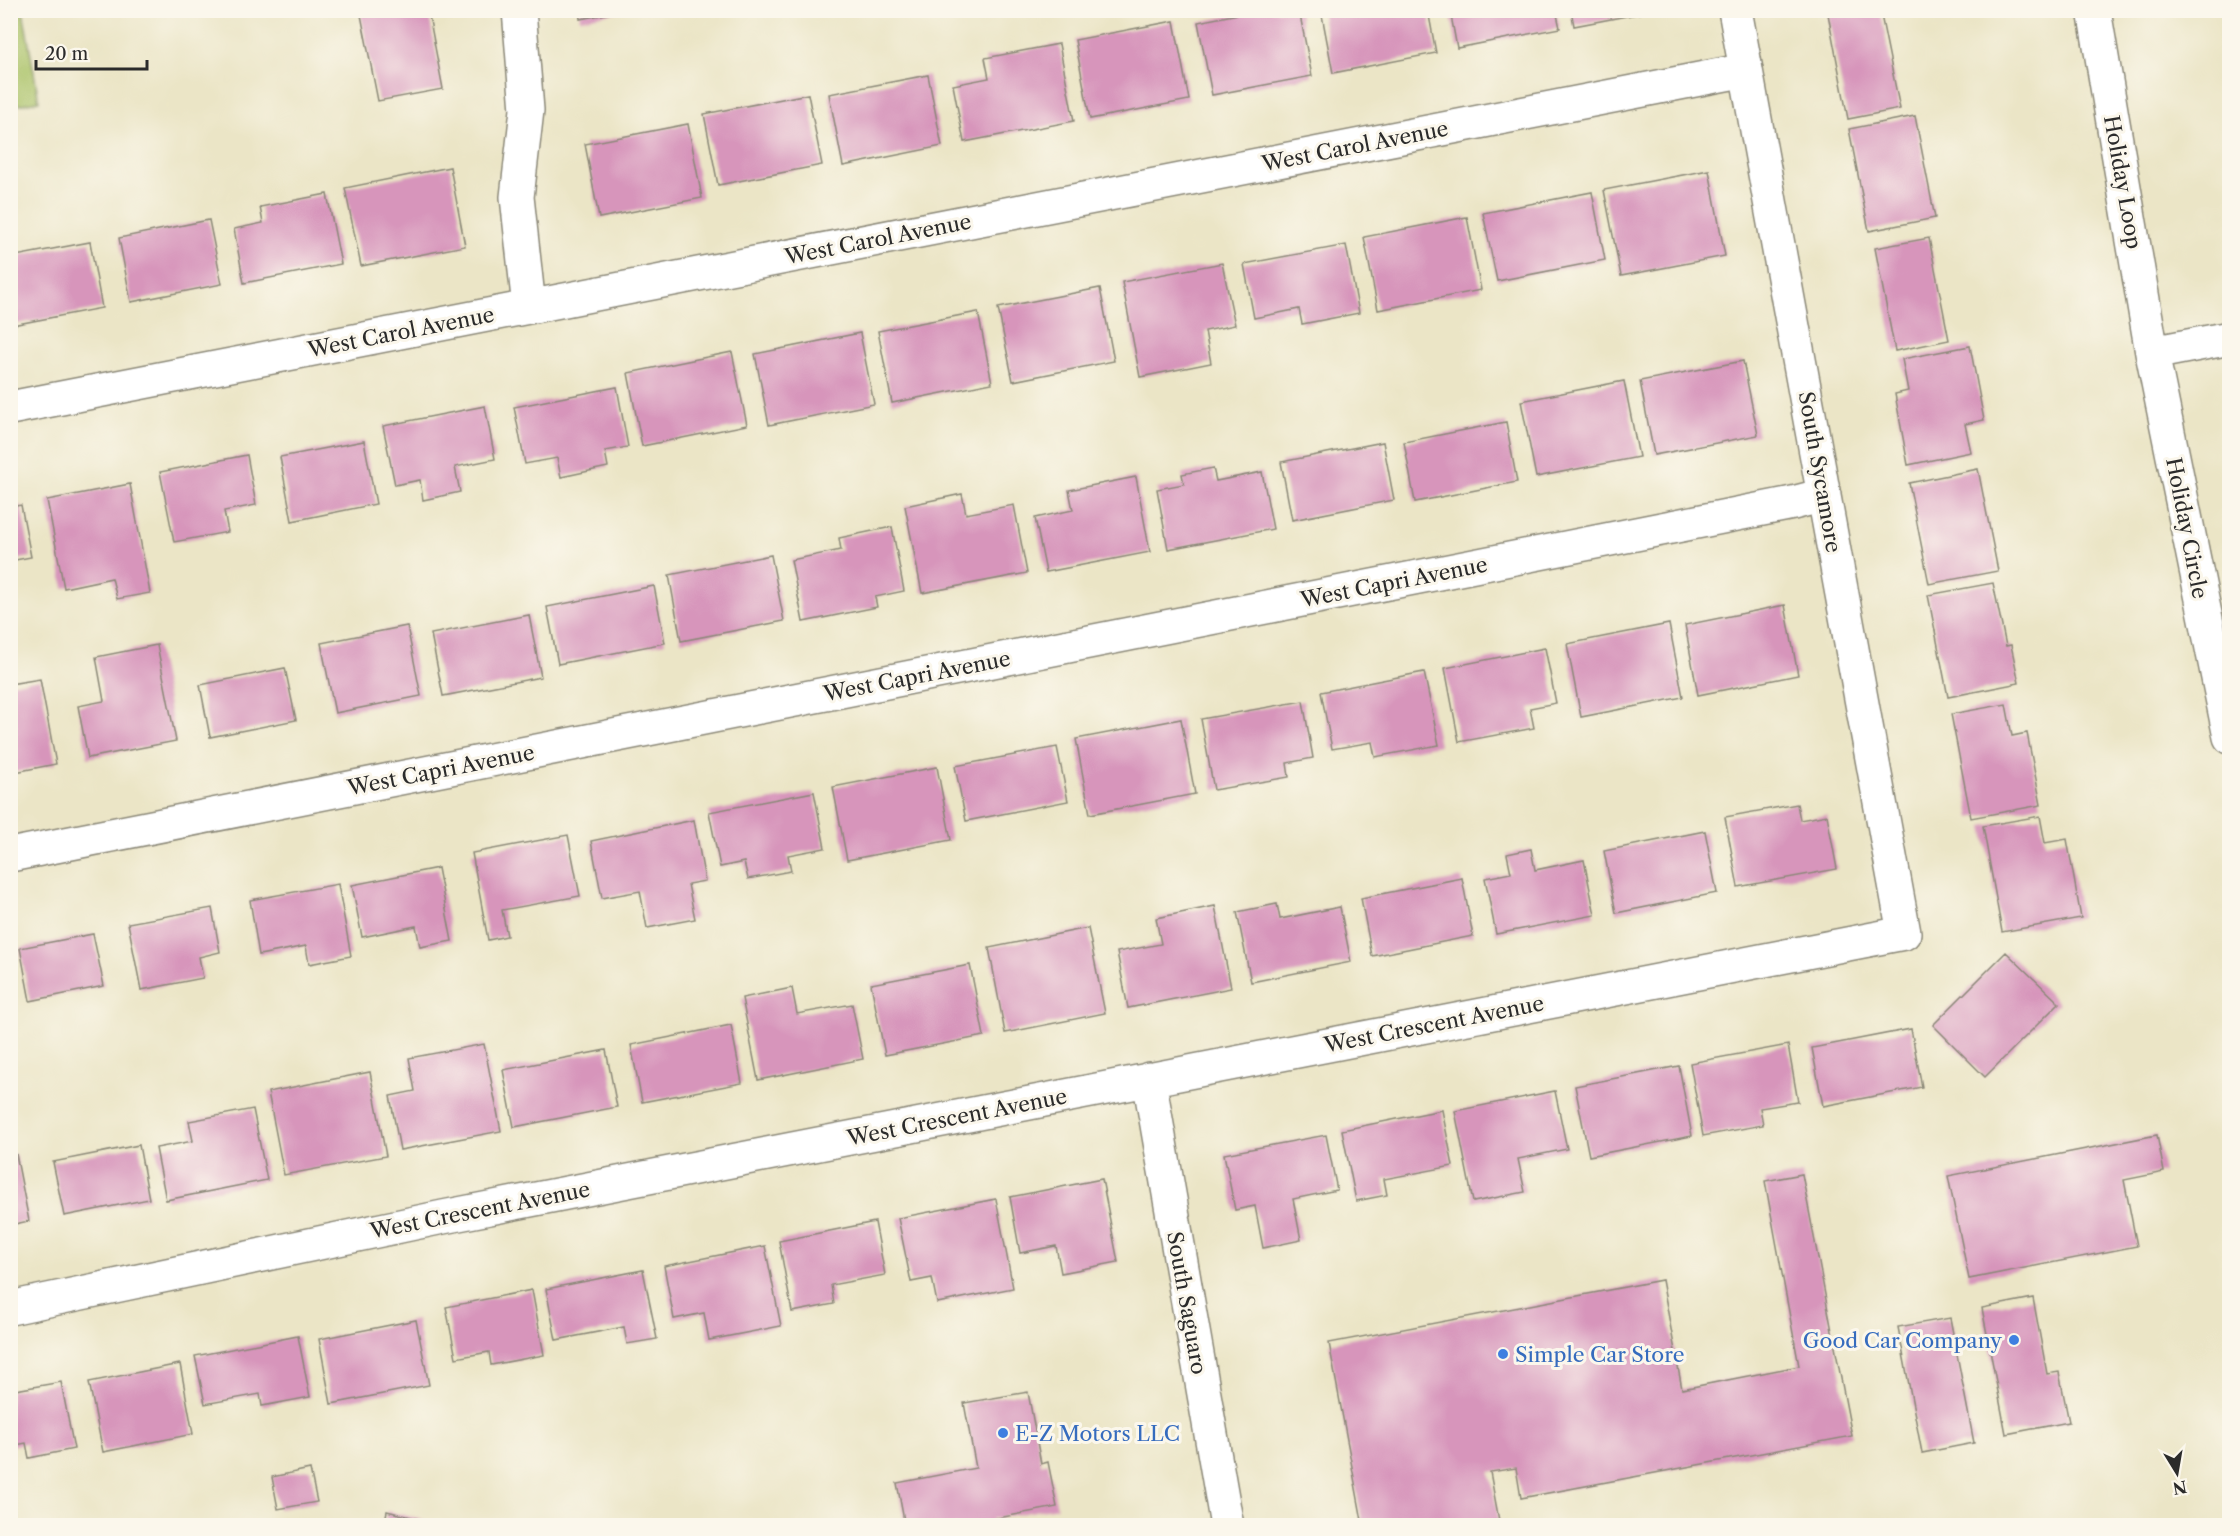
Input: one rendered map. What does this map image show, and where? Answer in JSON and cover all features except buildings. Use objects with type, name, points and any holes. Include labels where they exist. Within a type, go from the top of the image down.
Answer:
[{"type":"street","points":[[519,10],[527,110],[517,197],[529,307]]},
{"type":"street","name":"South Sycamore","points":[[1735,10],[1904,933]]},
{"type":"street","name":"Holiday Loop","points":[[2094,10],[2152,353]]},
{"type":"street","name":"West Carol Avenue","points":[[10,408],[1746,70]]},
{"type":"street","points":[[2152,353],[2229,338]]},
{"type":"street","name":"Holiday Circle","points":[[2152,353],[2229,737]]},
{"type":"street","name":"West Capri Avenue","points":[[10,855],[1781,506],[1824,495]]},
{"type":"street","name":"West Crescent Avenue","points":[[10,1308],[443,1217],[1904,933]]},
{"type":"street","name":"South Saguaro","points":[[1149,1079],[1227,1526]]},
{"type":"green space","points":[[23,11],[39,101],[11,106],[11,13]]},
{"type":"place","name":"Good Car Company","points":[[2014,1340]]},
{"type":"place","name":"Simple Car Store","points":[[1503,1354]]},
{"type":"place","name":"E-Z Motors LLC","points":[[1003,1433]]}]
